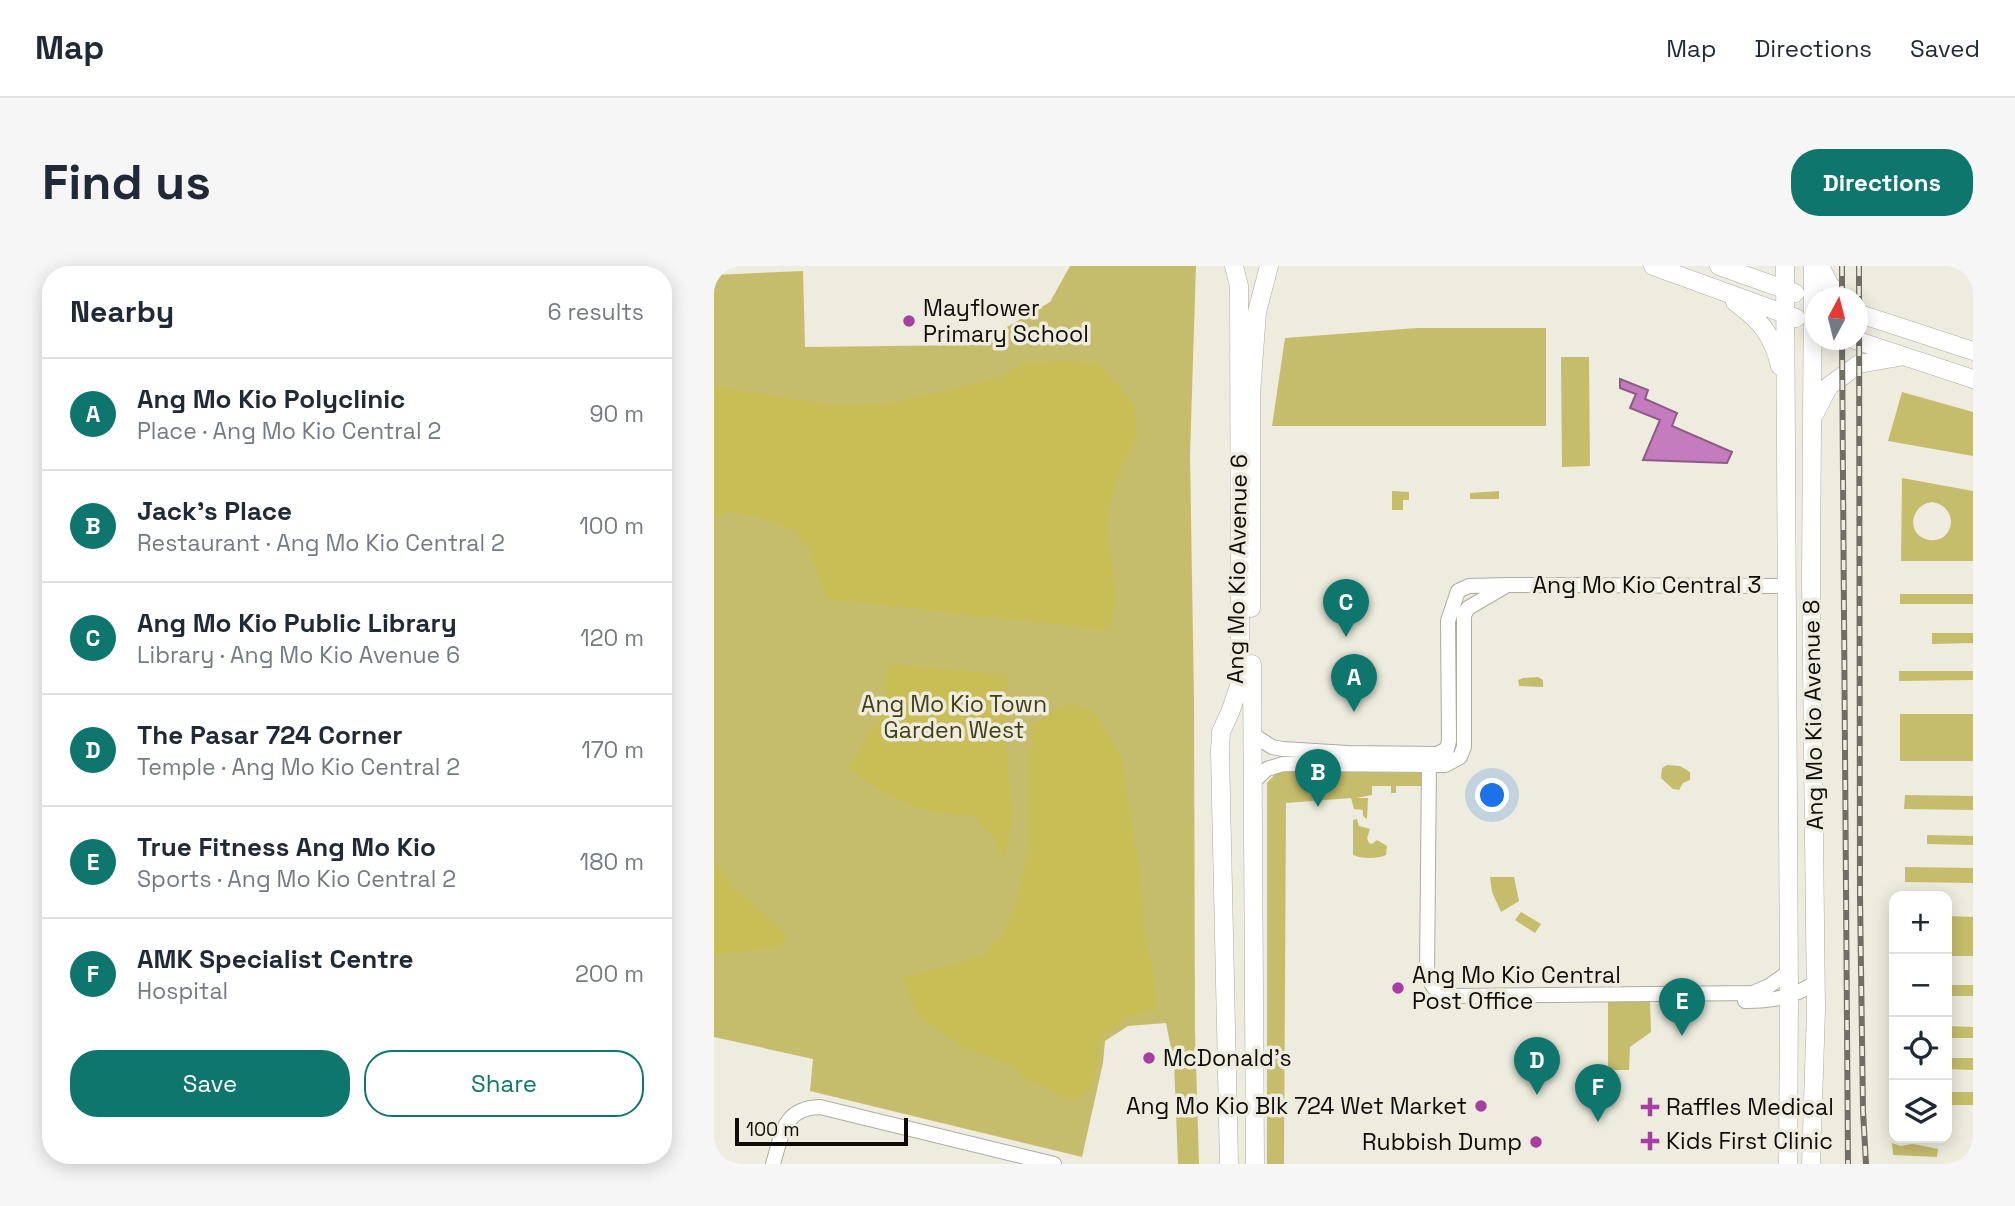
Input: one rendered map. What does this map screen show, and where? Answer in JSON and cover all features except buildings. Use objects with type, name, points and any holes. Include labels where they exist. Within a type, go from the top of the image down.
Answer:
[{"type":"main road","name":"Ang Mo Kio Avenue 6","points":[[1229,1164],[1220,742],[1221,732],[1240,683],[1239,297],[1234,266]]},
{"type":"main road","name":"Ang Mo Kio Avenue 6","points":[[1255,1164],[1251,394],[1257,312],[1269,266]]},
{"type":"main road","points":[[1251,394],[1276,281],[1282,266]]},
{"type":"main road","points":[[1653,266],[1805,322]]},
{"type":"main road","points":[[1719,266],[1752,271],[1786,290],[1805,296]]},
{"type":"main road","name":"Ang Mo Kio Avenue 8","points":[[1785,266],[1788,1164]]},
{"type":"main road","name":"Ang Mo Kio Avenue 8","points":[[1813,266],[1814,287]]},
{"type":"main road","points":[[1820,266],[1832,287]]},
{"type":"main road","points":[[1723,293],[1754,316],[1766,330],[1775,345],[1786,390]]},
{"type":"main road","points":[[1868,317],[1973,351]]},
{"type":"main road","points":[[1868,345],[1973,379]]},
{"type":"main road","name":"Ang Mo Kio Avenue 8","points":[[1811,1164],[1816,982],[1811,579],[1813,350]]},
{"type":"main road","points":[[1812,417],[1829,386],[1859,364],[1903,357]]},
{"type":"main road","points":[[1788,850],[1796,858],[1803,860],[1809,858],[1814,850]]},
{"type":"street","name":"Ang Mo Kio Central 3","points":[[1508,585],[1468,608],[1463,621],[1464,747],[1460,757],[1445,765],[1433,760],[1447,749],[1449,741],[1448,621],[1451,606],[1463,587],[1508,585],[1787,586]]},
{"type":"street","points":[[1252,734],[1272,747],[1283,749],[1433,760]]},
{"type":"street","points":[[1252,783],[1267,769],[1283,764],[1433,760]]},
{"type":"street","points":[[1433,760],[1427,974],[1430,984],[1437,992],[1450,996],[1754,993],[1789,972]]},
{"type":"street","points":[[1663,995],[1671,999],[1686,1000],[1771,1000],[1789,997],[1816,982]]},
{"type":"street","points":[[773,1164],[785,1126],[793,1113],[808,1107],[820,1107],[1054,1164]]},
{"type":"green space","name":"Ang Mo Kio Town Garden West","points":[[1070,266],[1196,266],[1190,454],[1195,1030],[1199,1164],[1178,1164],[1174,1063],[1166,1023],[1128,1026],[1105,1041],[1103,1063],[1082,1157],[810,1091],[813,1059],[714,1037],[714,275],[803,271],[805,347],[976,345],[1050,302]]},
{"type":"green space","points":[[1417,328],[1546,328],[1546,426],[1272,426],[1285,338]]},
{"type":"green space","points":[[1561,357],[1589,357],[1590,466],[1562,467]]},
{"type":"green space","points":[[1063,361],[1100,364],[1134,404],[1137,437],[1116,480],[1106,522],[1116,601],[1110,630],[826,599],[810,550],[794,531],[758,516],[729,512],[714,518],[714,386],[831,405],[886,404],[994,379],[1024,364]]},
{"type":"green space","points":[[1902,392],[1973,412],[1973,456],[1888,441]]},
{"type":"green space","points":[[1902,478],[1973,491],[1973,561],[1901,561]],"holes":[[[1932,502],[1941,505],[1950,517],[1949,531],[1937,540],[1922,537],[1914,527],[1915,514],[1924,504]]]},
{"type":"green space","points":[[1392,491],[1409,492],[1409,500],[1403,500],[1403,510],[1392,510]]},
{"type":"green space","points":[[1499,491],[1499,499],[1470,499],[1470,493]]},
{"type":"green space","points":[[1900,594],[1973,594],[1973,604],[1900,604]]},
{"type":"green space","points":[[1932,633],[1973,633],[1973,643],[1932,644]]},
{"type":"green space","points":[[889,664],[1007,675],[1005,730],[1012,822],[1004,859],[992,835],[973,816],[929,812],[885,794],[848,768],[882,713]]},
{"type":"green space","points":[[1899,671],[1973,671],[1973,680],[1899,681]]},
{"type":"green space","points":[[1538,677],[1543,680],[1543,687],[1519,686],[1518,680]]},
{"type":"green space","points":[[1076,705],[1094,711],[1121,756],[1156,1009],[1126,1017],[1101,1036],[1091,1089],[1072,1101],[1025,1078],[1012,1065],[962,1047],[918,1015],[902,978],[982,956],[1002,936],[1017,902],[1030,841],[1029,758],[1034,725],[1058,707]]},
{"type":"green space","points":[[1900,714],[1973,714],[1973,761],[1900,761]]},
{"type":"green space","points":[[1667,765],[1680,766],[1690,772],[1690,780],[1683,783],[1679,790],[1673,789],[1661,778],[1662,768]]},
{"type":"green space","points":[[1278,771],[1426,773],[1427,786],[1396,786],[1396,793],[1391,793],[1391,786],[1372,786],[1372,795],[1356,798],[1368,798],[1367,819],[1363,816],[1363,810],[1354,809],[1351,798],[1286,803],[1284,1164],[1267,1164],[1267,783]]},
{"type":"green space","points":[[1905,795],[1973,796],[1973,810],[1904,809]]},
{"type":"green space","points":[[1357,819],[1359,826],[1370,829],[1367,838],[1369,843],[1377,840],[1387,846],[1386,855],[1370,858],[1353,855],[1353,820]]},
{"type":"green space","points":[[1927,835],[1973,836],[1973,845],[1927,844]]},
{"type":"green space","points":[[714,860],[730,884],[786,934],[784,946],[714,955]]},
{"type":"green space","points":[[1905,867],[1973,868],[1973,883],[1905,882]]},
{"type":"green space","points":[[1490,877],[1514,877],[1519,901],[1501,912],[1492,892]]},
{"type":"green space","points":[[1521,912],[1541,924],[1535,933],[1515,920]]},
{"type":"green space","points":[[1952,916],[1973,917],[1973,956],[1952,956]]},
{"type":"green space","points":[[1952,985],[1973,985],[1973,996],[1952,996]]},
{"type":"green space","points":[[1608,1002],[1650,1002],[1651,1032],[1630,1047],[1629,1070],[1608,1070]]},
{"type":"green space","points":[[1952,1026],[1973,1027],[1973,1038],[1952,1038]]},
{"type":"green space","points":[[1952,1058],[1973,1058],[1973,1070],[1952,1069]]},
{"type":"green space","points":[[1952,1092],[1973,1092],[1973,1105],[1952,1105]]},
{"type":"green space","points":[[1892,1143],[1938,1149],[1937,1157],[1893,1155]]},
{"type":"shaded area","points":[[1620,379],[1648,390],[1645,399],[1677,413],[1672,426],[1732,452],[1727,463],[1643,460],[1660,420],[1630,408],[1636,394],[1620,388]]},
{"type":"railway","points":[[1842,266],[1842,287]]},
{"type":"railway","points":[[1859,266],[1860,897],[1866,1164]]},
{"type":"railway","points":[[1842,350],[1848,1164]]},
{"type":"place","name":"Mayflower Primary School","points":[[909,321]]},
{"type":"place","name":"Ang Mo Kio Public Library","points":[[1346,637]]},
{"type":"place","name":"Ang Mo Kio Polyclinic","points":[[1354,712]]},
{"type":"place","name":"Jack's Place","points":[[1318,807]]},
{"type":"place","name":"Ang Mo Kio Central Post Office","points":[[1398,988]]},
{"type":"place","name":"True Fitness Ang Mo Kio","points":[[1682,1036]]},
{"type":"place","name":"McDonald's","points":[[1149,1058]]},
{"type":"place","name":"The Pasar 724 Corner","points":[[1537,1095]]},
{"type":"place","name":"Ang Mo Kio Blk 724 Wet Market","points":[[1481,1106]]},
{"type":"place","name":"Raffles Medical","points":[[1650,1107]]},
{"type":"place","name":"AMK Specialist Centre","points":[[1598,1122]]},
{"type":"place","name":"Kids First Clinic","points":[[1650,1141]]},
{"type":"place","name":"Rubbish Dump","points":[[1536,1142]]}]
